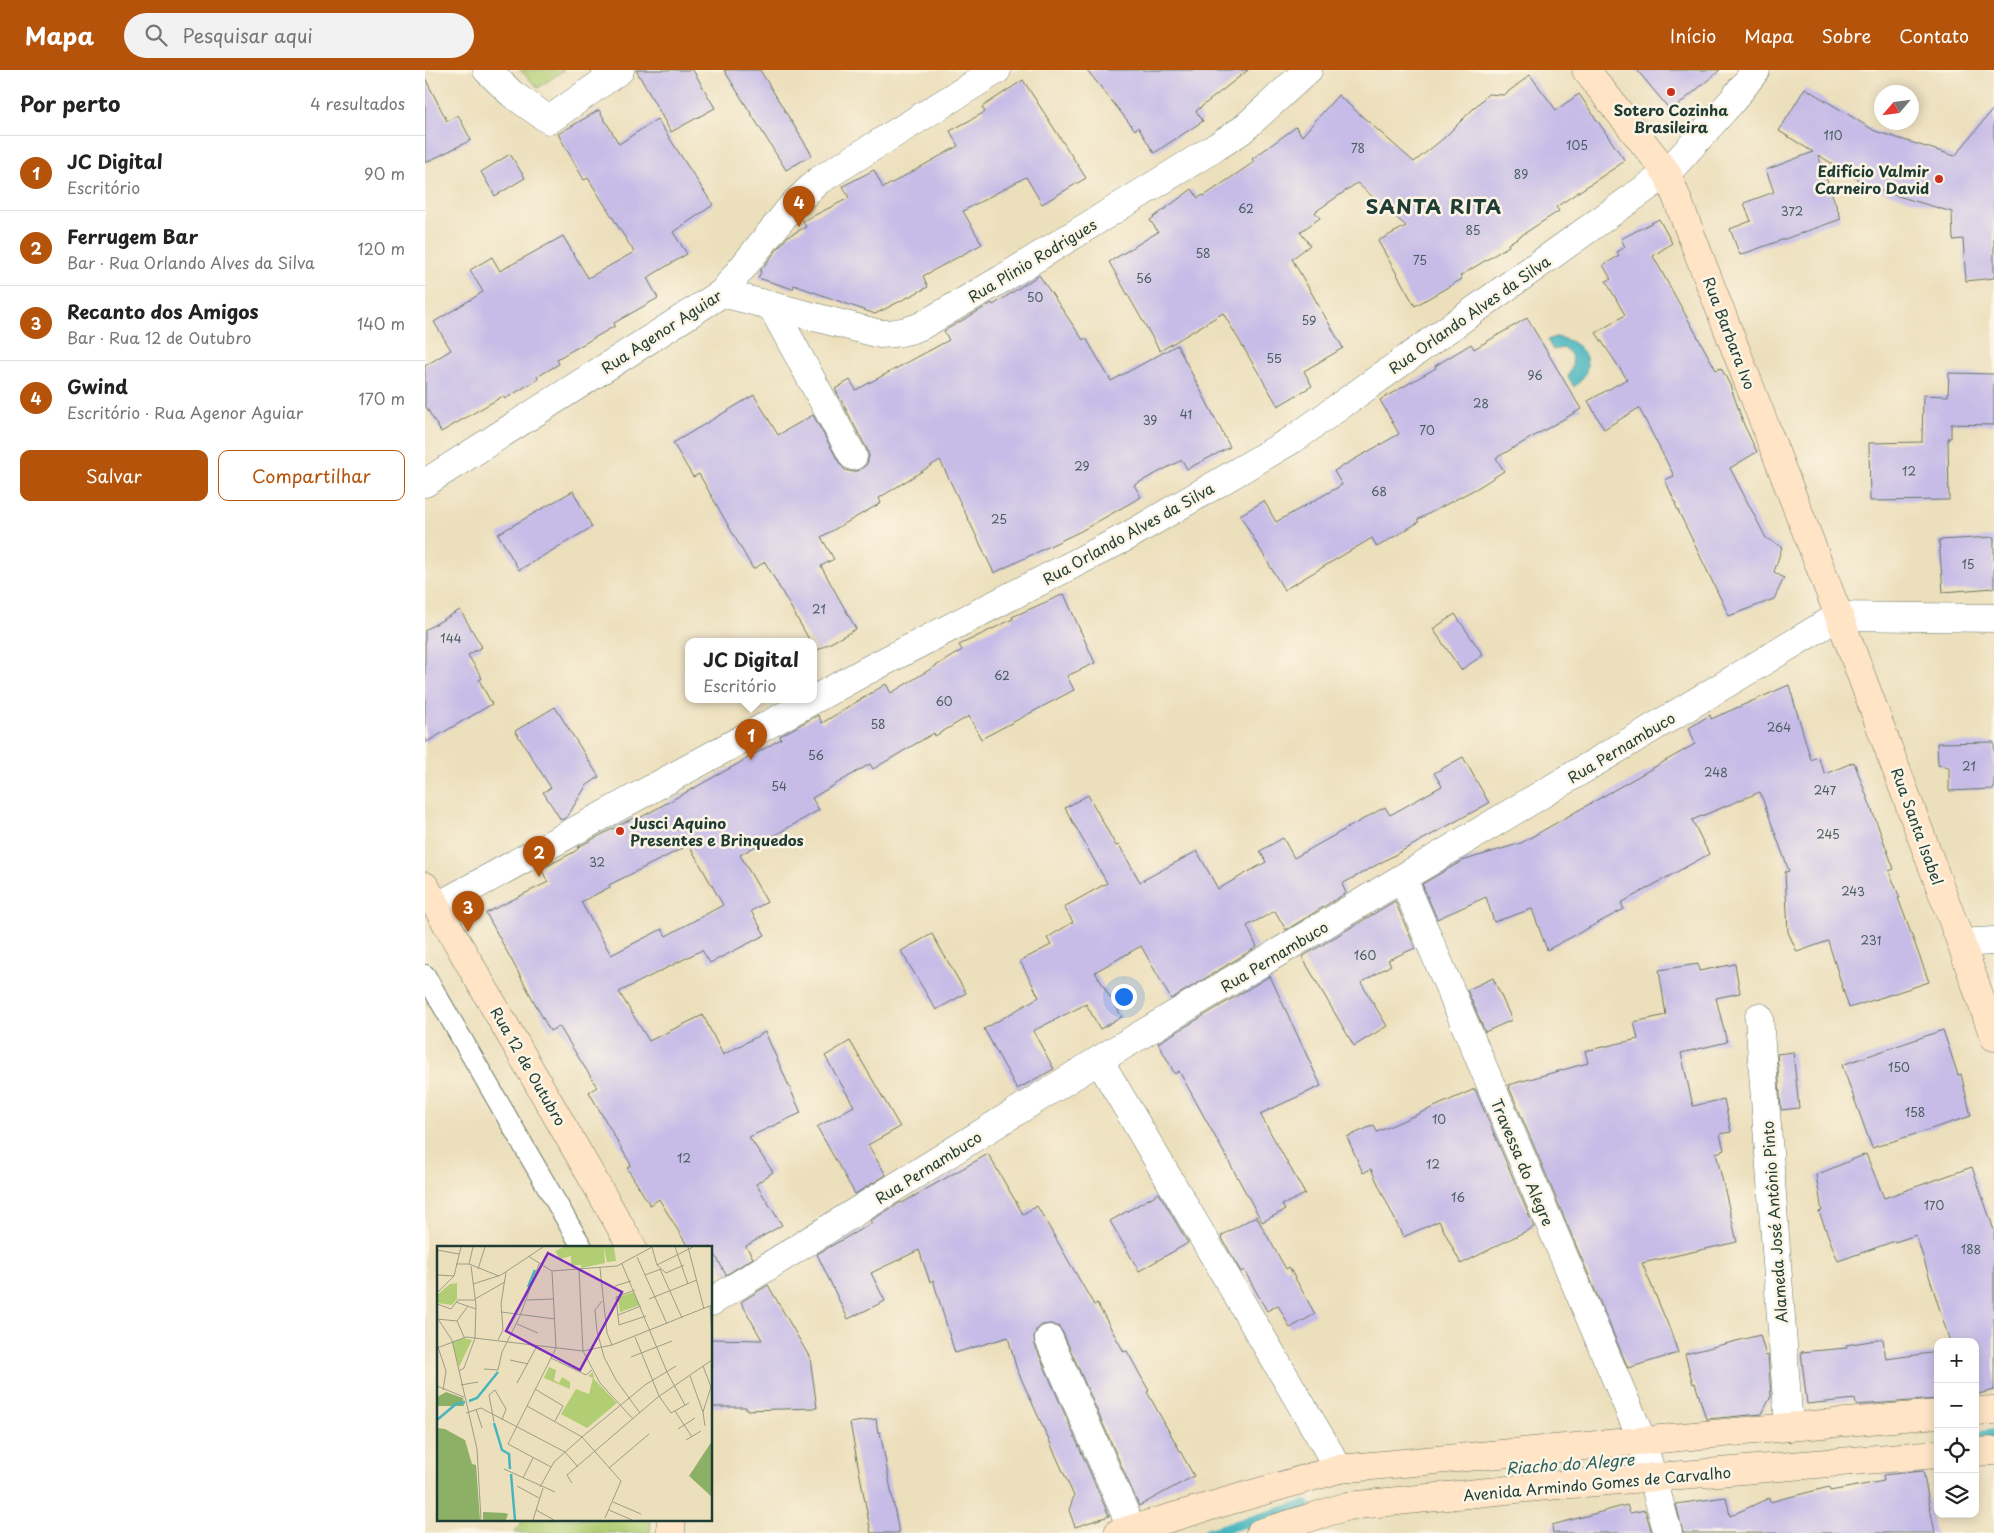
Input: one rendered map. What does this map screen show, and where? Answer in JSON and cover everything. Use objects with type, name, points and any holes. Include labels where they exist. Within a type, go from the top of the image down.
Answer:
[{"type":"street","points":[[487,70],[513,94],[549,120],[620,70]]},
{"type":"street","name":"Rua Agenor Aguiar","points":[[425,483],[722,293],[791,206],[818,181],[997,70]]},
{"type":"street","name":"Rua Plinio Rodrigues","points":[[722,293],[880,334],[894,334],[921,326],[1002,279],[1242,130],[1307,70]]},
{"type":"street","name":"Rua Barbara Ivo","points":[[1586,70],[1667,173],[1839,616]]},
{"type":"street","name":"Rua Orlando Alves da Silva","points":[[817,697],[1129,536],[1295,438],[1667,173],[1732,101],[1756,70]]},
{"type":"street","points":[[772,307],[853,456]]},
{"type":"street","points":[[1839,616],[1994,618]]},
{"type":"street","name":"Rua Pernambuco","points":[[713,1301],[1099,1060],[1839,616]]},
{"type":"street","name":"Rua Santa Isabel","points":[[1839,616],[1961,943],[1994,1037]]},
{"type":"street","name":"Rua Orlando Alves da Silva","points":[[429,902],[805,703]]},
{"type":"street","name":"Travessa do Alegre","points":[[1403,879],[1643,1443],[1652,1476]]},
{"type":"street","name":"Rua 12 de Outubro","points":[[429,902],[631,1246]]},
{"type":"street","points":[[1961,943],[1994,942]]},
{"type":"street","name":"Alameda José Antônio Pinto","points":[[1759,1017],[1789,1427]]},
{"type":"street","points":[[1099,1060],[1339,1470]]},
{"type":"street","points":[[1049,1339],[1125,1531],[1339,1470],[1934,1414]]},
{"type":"street","points":[[1979,1411],[1994,1410]]},
{"type":"street","points":[[1979,1452],[1994,1451]]},
{"type":"street","name":"Avenida Armindo Gomes de Carvalho","points":[[1260,1533],[1348,1506],[1652,1476],[1934,1454]]},
{"type":"street","points":[[1652,1476],[1668,1533]]},
{"type":"street","points":[[671,1520],[671,1533]]},
{"type":"lane","points":[[425,975],[581,1246]]},
{"type":"green space","points":[[520,70],[564,70],[538,88]]},
{"type":"green space","points":[[523,1520],[651,1520],[650,1533],[514,1533]]},
{"type":"water","points":[[1555,337],[1574,343],[1585,355],[1586,371],[1582,379],[1574,387],[1568,377],[1572,365],[1570,354],[1564,348],[1553,350],[1547,340]]},
{"type":"building","points":[[636,70],[693,70],[715,108],[671,132]]},
{"type":"building","points":[[724,70],[760,70],[812,155],[786,170]]},
{"type":"building","points":[[1087,70],[1248,70],[1196,111],[1203,121],[1154,153],[1138,127],[1135,130]]},
{"type":"building","points":[[1637,70],[1720,70],[1671,111]]},
{"type":"building","points":[[1530,75],[1556,110],[1579,94],[1625,161],[1556,207],[1559,211],[1508,244],[1509,246],[1460,276],[1462,279],[1415,306],[1378,241],[1406,226],[1357,183],[1315,212],[1320,218],[1300,232],[1310,245],[1292,259],[1343,348],[1304,371],[1312,386],[1278,406],[1223,313],[1160,351],[1109,262],[1158,232],[1150,220],[1192,189],[1198,198],[1204,196],[1254,162],[1252,159],[1296,127],[1302,136],[1338,95],[1414,162],[1444,138],[1488,94],[1504,95]]},
{"type":"building","points":[[425,78],[447,121],[458,115],[471,140],[425,163]]},
{"type":"building","points":[[1023,80],[1086,178],[1042,204],[1026,177],[963,211],[982,244],[923,276],[928,287],[875,314],[794,285],[793,289],[758,278],[760,271],[788,236],[806,227],[803,221],[849,198],[843,186],[874,170],[883,188],[958,146],[950,131],[985,112],[982,107]]},
{"type":"building","points":[[1805,88],[1875,131],[1955,156],[1994,108],[1994,278],[1966,281],[1963,239],[1953,240],[1952,212],[1874,189],[1818,155],[1841,219],[1740,255],[1730,229],[1751,221],[1744,203],[1774,192],[1766,170],[1813,152],[1779,131]]},
{"type":"building","points":[[599,110],[619,144],[657,119],[713,205],[673,232],[687,254],[647,278],[658,298],[614,323],[615,326],[557,359],[559,364],[537,377],[538,379],[505,399],[503,396],[441,432],[425,405],[425,366],[451,350],[434,322],[483,292],[470,270],[492,257],[500,271],[563,236],[588,278],[634,252],[588,178],[584,180],[558,134]]},
{"type":"building","points":[[510,154],[525,178],[495,196],[481,172]]},
{"type":"building","points":[[1659,219],[1672,243],[1653,256],[1716,370],[1721,368],[1730,385],[1744,425],[1757,452],[1730,468],[1766,538],[1782,547],[1774,572],[1784,578],[1774,599],[1729,616],[1665,480],[1674,476],[1639,408],[1604,429],[1588,401],[1627,379],[1596,333],[1625,315],[1606,281],[1611,279],[1603,265],[1619,256],[1617,252],[1625,247],[1621,239]]},
{"type":"building","points":[[1039,275],[1083,340],[1086,338],[1111,381],[1177,345],[1230,447],[1187,469],[1182,460],[1134,485],[1141,497],[1081,531],[994,573],[940,460],[879,498],[881,503],[821,537],[834,559],[821,566],[856,629],[817,650],[817,638],[808,638],[765,562],[753,569],[699,474],[693,477],[673,443],[754,395],[778,435],[813,415],[845,470],[853,472],[860,470],[867,464],[869,456],[867,449],[835,389],[850,380],[856,390],[949,340],[944,331],[992,303],[993,305]]},
{"type":"building","points":[[1527,318],[1581,409],[1496,458],[1504,471],[1479,487],[1417,520],[1419,522],[1377,547],[1372,538],[1284,590],[1240,515],[1264,501],[1276,522],[1342,485],[1334,471],[1399,434],[1380,400],[1436,368],[1435,366],[1471,344],[1474,349]]},
{"type":"building","points":[[1949,373],[1994,374],[1994,425],[1951,424],[1951,438],[1948,438],[1949,500],[1870,501],[1869,443],[1922,442],[1923,395],[1948,396]]},
{"type":"building","points":[[573,491],[592,527],[519,570],[498,534]]},
{"type":"building","points":[[1994,537],[1994,588],[1943,592],[1939,540]]},
{"type":"building","points":[[1064,594],[1095,663],[1067,676],[1074,690],[981,739],[969,716],[935,736],[934,733],[873,769],[870,764],[812,798],[819,810],[740,855],[767,902],[751,911],[765,935],[710,963],[702,950],[619,992],[649,1041],[703,1015],[723,1055],[765,1032],[801,1113],[749,1137],[773,1172],[756,1184],[782,1225],[746,1246],[753,1258],[726,1275],[713,1251],[713,1246],[687,1246],[659,1199],[650,1205],[627,1168],[631,1165],[589,1092],[597,1087],[559,1026],[550,1031],[486,913],[548,882],[541,869],[574,852],[578,847],[635,817],[636,820],[781,739],[780,736],[818,715],[822,723],[886,684],[891,693],[962,650],[959,645],[1013,619],[1012,617]],"holes":[[[689,845],[723,905],[666,936],[662,929],[611,955],[581,902],[610,887],[609,885]]]},
{"type":"building","points":[[460,610],[482,647],[468,655],[482,678],[479,680],[492,704],[425,743],[425,630]]},
{"type":"building","points":[[1455,614],[1483,655],[1461,670],[1433,629]]},
{"type":"building","points":[[1789,685],[1811,760],[1818,757],[1825,774],[1854,762],[1894,869],[1889,871],[1929,982],[1849,1008],[1828,941],[1797,952],[1788,932],[1785,872],[1789,871],[1760,792],[1692,820],[1709,854],[1621,903],[1624,909],[1547,950],[1532,909],[1494,922],[1486,897],[1437,919],[1422,884],[1462,861],[1521,843],[1695,744],[1689,728],[1710,715],[1711,719]]},
{"type":"building","points":[[555,707],[599,777],[586,786],[567,817],[561,820],[543,792],[551,788],[515,731]]},
{"type":"building","points":[[1994,742],[1994,789],[1949,791],[1949,767],[1938,765],[1937,743]]},
{"type":"building","points":[[1463,757],[1489,803],[1342,884],[1346,893],[1286,930],[1275,911],[1247,926],[1257,947],[1171,999],[1141,946],[1095,972],[1122,1017],[1100,1029],[1086,1004],[1033,1031],[1054,1069],[1017,1089],[984,1029],[1039,997],[1020,961],[1051,945],[1047,938],[1073,922],[1064,907],[1107,883],[1065,808],[1088,795],[1116,846],[1119,845],[1140,882],[1197,851],[1218,889],[1266,862],[1260,851],[1283,838],[1294,858],[1385,807],[1390,815],[1442,786],[1434,773]]},
{"type":"building","points":[[1395,901],[1415,948],[1388,960],[1391,965],[1361,983],[1387,1026],[1354,1046],[1302,957]]},
{"type":"building","points":[[932,934],[966,993],[936,1010],[901,951]]},
{"type":"building","points":[[1698,964],[1699,971],[1735,964],[1740,993],[1716,998],[1727,1042],[1681,1053],[1693,1106],[1724,1099],[1731,1132],[1720,1134],[1724,1150],[1716,1153],[1737,1242],[1642,1263],[1678,1353],[1628,1368],[1508,1085],[1588,1063],[1585,1051],[1638,1039],[1634,1022],[1666,1015],[1659,970]]},
{"type":"building","points":[[1270,976],[1321,1086],[1260,1114],[1305,1194],[1282,1205],[1285,1210],[1262,1222],[1179,1071],[1175,1074],[1158,1043]]},
{"type":"building","points":[[1493,978],[1512,1020],[1485,1032],[1467,990]]},
{"type":"building","points":[[1943,1030],[1958,1075],[1961,1074],[1971,1116],[1872,1148],[1842,1065]]},
{"type":"building","points":[[850,1041],[900,1127],[868,1145],[886,1175],[855,1194],[817,1127],[854,1106],[825,1056]]},
{"type":"building","points":[[1793,1052],[1799,1108],[1781,1110],[1777,1054]]},
{"type":"building","points":[[1475,1089],[1534,1227],[1461,1264],[1439,1221],[1403,1237],[1371,1169],[1363,1173],[1347,1137],[1374,1125],[1377,1132]]},
{"type":"building","points":[[988,1154],[1023,1214],[1037,1206],[1094,1305],[1097,1303],[1124,1352],[1127,1351],[1149,1391],[1147,1392],[1194,1476],[1139,1506],[1059,1327],[1051,1324],[1042,1325],[1036,1330],[1034,1337],[1035,1345],[1109,1516],[1075,1527],[1069,1510],[1074,1496],[1016,1367],[1008,1337],[955,1353],[933,1280],[930,1282],[919,1250],[871,1273],[885,1301],[848,1319],[817,1254],[872,1223],[870,1221],[901,1202]]},
{"type":"building","points":[[1866,1154],[1884,1198],[1972,1167],[1994,1230],[1994,1390],[1979,1394],[1979,1338],[1949,1338],[1916,1235],[1838,1261],[1819,1212],[1822,1211],[1816,1175]]},
{"type":"building","points":[[1159,1193],[1188,1243],[1139,1271],[1110,1221]]},
{"type":"building","points":[[1256,1216],[1286,1269],[1289,1267],[1315,1314],[1290,1328],[1278,1305],[1267,1311],[1244,1270],[1241,1272],[1221,1236]]},
{"type":"building","points":[[768,1285],[810,1358],[817,1408],[746,1410],[746,1407],[713,1407],[713,1339],[762,1340],[741,1302]]},
{"type":"building","points":[[1760,1335],[1766,1356],[1768,1355],[1771,1396],[1762,1414],[1706,1419],[1695,1383],[1693,1384],[1685,1354]]},
{"type":"building","points":[[1883,1339],[1886,1359],[1934,1353],[1934,1399],[1856,1405],[1855,1399],[1807,1404],[1801,1352],[1847,1348],[1846,1345]]},
{"type":"building","points":[[876,1419],[899,1533],[871,1533],[850,1423]]},
{"type":"building","points":[[1923,1471],[1935,1533],[1683,1533],[1676,1504],[1726,1497],[1730,1516],[1769,1498],[1770,1502],[1829,1487],[1830,1491],[1884,1481],[1883,1475]]},
{"type":"building","points":[[1627,1505],[1630,1513],[1645,1510],[1652,1533],[1553,1533],[1552,1525]]},
{"type":"waterway","name":"Riacho do Alegre","points":[[1979,1436],[1994,1434]]},
{"type":"waterway","name":"Riacho do Alegre","points":[[1208,1533],[1306,1505]]},
{"type":"place","name":"Sotero Cozinha Brasileira","points":[[1671,92]]},
{"type":"place","name":"Edifício Valmir Carneiro David","points":[[1939,179]]},
{"type":"place","name":"Gwind","points":[[799,227]]},
{"type":"place","name":"JC Digital","points":[[751,760]]},
{"type":"place","name":"Jusci Aquino Presentes e Brinquedos","points":[[620,831]]},
{"type":"place","name":"Ferrugem Bar","points":[[539,877]]},
{"type":"place","name":"Recanto dos Amigos","points":[[468,932]]},
{"type":"district","name":"SANTA RITA","points":[[1434,206]]}]
